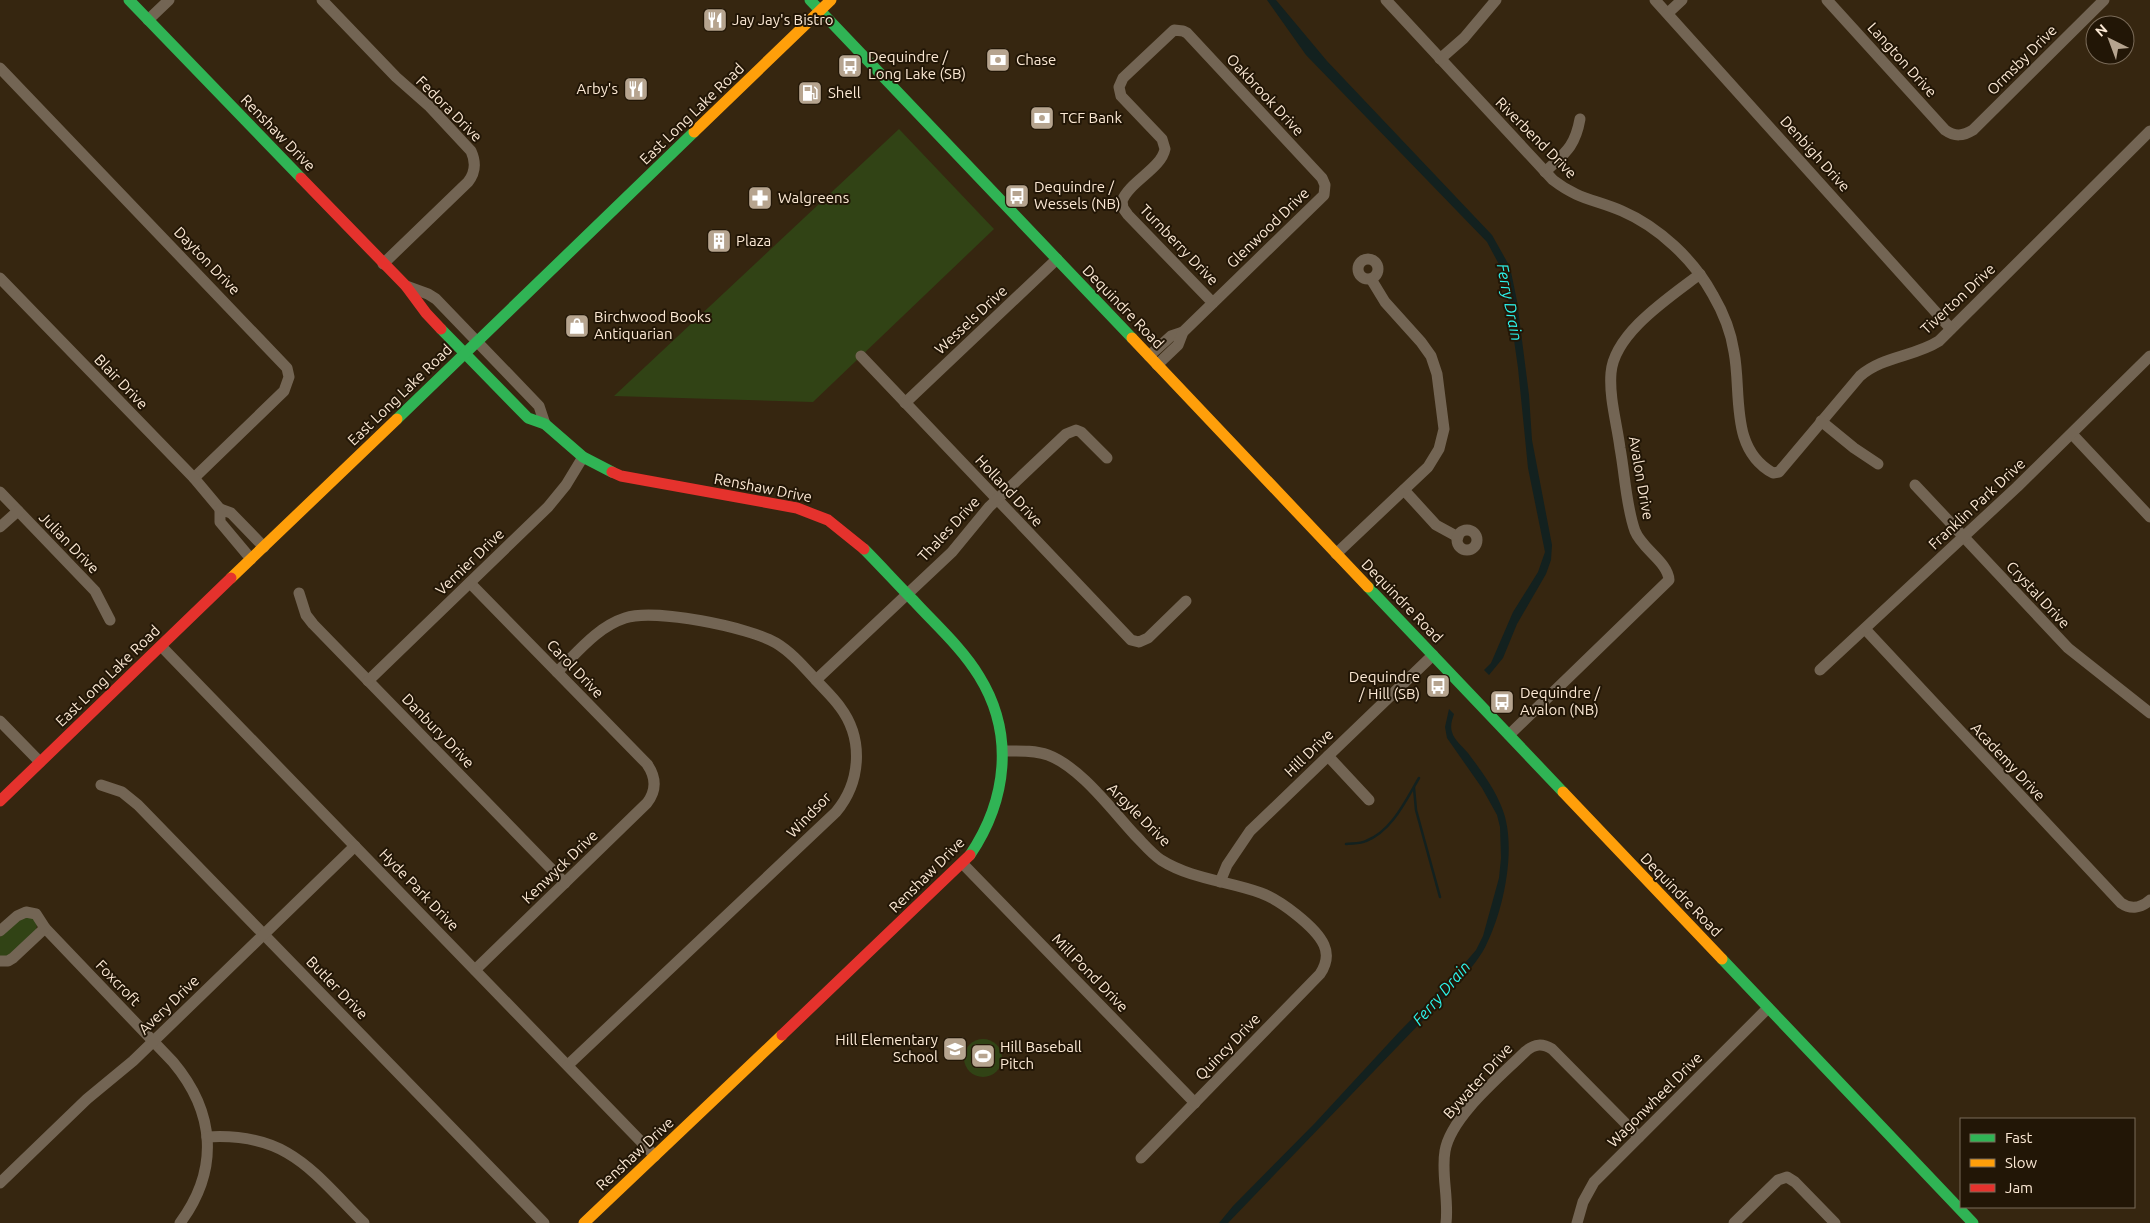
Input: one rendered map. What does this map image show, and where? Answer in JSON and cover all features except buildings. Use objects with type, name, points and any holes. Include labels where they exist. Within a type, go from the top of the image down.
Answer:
[{"type":"main road","name":"Renshaw Drive","points":[[129,0],[406,286],[416,302],[528,418],[545,424],[582,457],[605,470],[628,478],[817,514],[830,520],[846,532],[962,652],[980,676],[995,710],[1001,731],[1003,751],[1002,780],[994,814],[980,841],[963,864],[584,1223]]},
{"type":"main road","name":"Dequindre Road","points":[[810,0],[1973,1223]]},
{"type":"main road","name":"East Long Lake Road","points":[[0,801],[831,0]]},
{"type":"street","points":[[148,20],[169,0]]},
{"type":"street","name":"Fedora Drive","points":[[322,0],[400,81],[430,107],[471,151],[474,157],[475,169],[468,182],[383,264]]},
{"type":"street","name":"Riverbend Drive","points":[[1386,0],[1553,180],[1574,195],[1623,212],[1649,228],[1676,248],[1700,274],[1718,305],[1731,339],[1736,365],[1740,425],[1745,441],[1764,468],[1773,473],[1778,472]]},
{"type":"street","points":[[1440,59],[1464,38],[1496,0]]},
{"type":"street","name":"Denbigh Drive","points":[[1656,0],[1952,329]]},
{"type":"street","points":[[1668,13],[1682,0]]},
{"type":"street","name":"Langton Drive","points":[[1827,0],[1945,130],[1958,135]]},
{"type":"street","name":"Ormsby Drive","points":[[1958,135],[1965,135],[1973,130],[2104,0]]},
{"type":"street","name":"Oakbrook Drive","points":[[1178,30],[1187,33],[1322,178],[1325,185]]},
{"type":"street","name":"Turnberry Drive","points":[[1178,30],[1170,32],[1123,78],[1119,87],[1121,96],[1162,139],[1165,149],[1161,159],[1128,191],[1122,201],[1123,208],[1128,215],[1213,303]]},
{"type":"street","name":"Dayton Drive","points":[[0,68],[287,368],[289,377],[284,391],[194,478]]},
{"type":"street","points":[[1545,172],[1572,146],[1580,118]]},
{"type":"street","name":"Tiverton Drive","points":[[1778,472],[1865,371],[1883,362],[1910,355],[1930,346],[1952,329],[2150,131]]},
{"type":"street","name":"Glenwood Drive","points":[[1157,365],[1178,345],[1183,332],[1324,195],[1325,185]]},
{"type":"street","name":"Wessels Drive","points":[[905,403],[1057,259]]},
{"type":"street","name":"Avalon Drive","points":[[1508,735],[1669,580],[1666,568],[1643,545],[1634,526],[1613,403],[1611,372],[1619,348],[1630,333],[1657,307],[1700,274]]},
{"type":"street","name":"Blair Drive","points":[[0,278],[194,478],[220,509],[231,513],[264,547]]},
{"type":"street","points":[[1336,554],[1428,467],[1439,449],[1444,429],[1437,374],[1431,356],[1421,342],[1384,302],[1371,279]]},
{"type":"street","name":"Renshaw Drive","points":[[406,286],[428,294],[436,300],[539,406],[545,424]]},
{"type":"street","name":"Glenwood Drive","points":[[1149,356],[1171,336],[1183,332]]},
{"type":"street","name":"Holland Drive","points":[[861,356],[1127,636],[1139,642],[1148,638],[1186,601]]},
{"type":"street","name":"Franklin Park Drive","points":[[1820,670],[2072,434],[2150,356]]},
{"type":"street","points":[[1821,421],[1854,448],[1878,464]]},
{"type":"street","name":"Thales Drive","points":[[816,680],[957,546],[982,514],[1070,431],[1076,430],[1081,432],[1107,458]]},
{"type":"street","points":[[2072,434],[2150,517]]},
{"type":"street","name":"Vernier Drive","points":[[368,681],[548,507],[566,485],[582,457]]},
{"type":"street","name":"Crystal Drive","points":[[1915,485],[2068,648],[2150,713]]},
{"type":"street","points":[[1404,490],[1436,525],[1458,537]]},
{"type":"street","name":"Julian Drive","points":[[0,492],[95,591],[110,620]]},
{"type":"street","name":"Blair Drive","points":[[220,509],[220,522],[251,559]]},
{"type":"street","points":[[0,527],[18,511]]},
{"type":"street","name":"Carol Drive","points":[[470,582],[647,764],[655,780]]},
{"type":"street","name":"Danbury Drive","points":[[299,594],[306,614],[313,624],[564,883]]},
{"type":"street","name":"Windsor","points":[[557,672],[606,628],[627,617],[654,614],[746,630],[774,642],[789,652],[846,715],[856,741],[856,769],[846,799],[828,820],[568,1065]]},
{"type":"street","name":"Academy Drive","points":[[1864,629],[2116,899],[2126,907],[2134,908],[2140,907],[2150,900]]},
{"type":"street","name":"Hyde Park Drive","points":[[161,646],[655,1156]]},
{"type":"street","name":"Hill Drive","points":[[1220,882],[1227,864],[1250,831],[1433,655]]},
{"type":"street","points":[[0,721],[40,762]]},
{"type":"street","name":"Argyle Drive","points":[[1003,751],[1039,753],[1064,763],[1085,782],[1158,858],[1179,870],[1260,893],[1276,900],[1294,913],[1313,931],[1322,941],[1326,951]]},
{"type":"street","points":[[1328,756],[1369,800]]},
{"type":"street","name":"Kenwyck Drive","points":[[475,970],[647,803],[651,797],[655,780]]},
{"type":"street","name":"Butler Drive","points":[[101,785],[122,792],[138,804],[544,1223]]},
{"type":"street","name":"Avery Drive","points":[[0,1183],[78,1107],[133,1061],[354,846]]},
{"type":"street","name":"Mill Pond Drive","points":[[963,864],[1195,1103]]},
{"type":"street","name":"Foxcroft","points":[[0,932],[17,916],[26,912],[36,914],[45,928],[173,1062],[191,1086],[202,1109],[207,1138],[207,1156],[202,1182],[194,1201],[180,1223]]},
{"type":"street","points":[[0,961],[8,961],[13,958],[45,928]]},
{"type":"street","name":"Quincy Drive","points":[[1141,1158],[1320,974],[1325,965],[1326,951]]},
{"type":"street","name":"Wagonwheel Drive","points":[[1577,1223],[1590,1187],[1768,1008]]},
{"type":"street","name":"Bywater Drive","points":[[1446,1223],[1447,1206],[1444,1162],[1445,1150],[1453,1129],[1468,1110],[1526,1051],[1534,1046],[1542,1045],[1552,1049],[1639,1137]]},
{"type":"street","points":[[207,1138],[228,1136],[252,1139],[283,1150],[310,1168],[364,1223]]},
{"type":"street","points":[[1734,1223],[1778,1180],[1787,1177],[1795,1182],[1835,1223]]},
{"type":"green space","points":[[899,129],[994,229],[813,402],[614,396]]},
{"type":"green space","points":[[21,917],[33,918],[37,925],[36,930],[8,956],[0,956],[0,937]]},
{"type":"green space","name":"Hill Baseball Pitch","points":[[983,1039],[997,1044],[1002,1058],[997,1072],[983,1077],[969,1072],[964,1058],[969,1044]]},
{"type":"water","name":"Ferry Drain","points":[[1267,0],[1276,0],[1327,61],[1492,235],[1510,267],[1517,301],[1529,395],[1532,440],[1552,545],[1551,560],[1546,574],[1517,624],[1503,658],[1489,675],[1484,670],[1491,663],[1513,612],[1538,572],[1545,552],[1528,468],[1518,368],[1507,291],[1502,270],[1487,242],[1306,55]]},
{"type":"water","name":"Ferry Drain","points":[[1449,709],[1454,714],[1451,725],[1453,735],[1473,759],[1491,786],[1502,808],[1507,824],[1509,842],[1506,881],[1497,919],[1490,936],[1476,962],[1450,992],[1228,1223],[1219,1223],[1233,1206],[1315,1123],[1453,977],[1476,950],[1483,936],[1499,878],[1501,858],[1500,827],[1497,815],[1482,788],[1447,738],[1445,727]]},
{"type":"waterway","points":[[1346,844],[1364,842],[1383,830],[1397,814],[1419,778]]},
{"type":"waterway","points":[[1414,788],[1416,810],[1440,897]]},
{"type":"traffic: fast","points":[[129,0],[301,178]]},
{"type":"traffic: fast","points":[[810,0],[1132,338]]},
{"type":"traffic: fast","points":[[397,419],[694,132]]},
{"type":"traffic: fast","points":[[441,329],[528,418],[545,424],[583,457],[612,472]]},
{"type":"traffic: fast","points":[[864,549],[957,646],[979,676],[990,698],[998,721],[1002,744],[1002,767],[999,789],[992,812],[970,855]]},
{"type":"traffic: fast","points":[[1368,587],[1563,792]]},
{"type":"traffic: fast","points":[[1722,959],[1973,1223]]},
{"type":"traffic: slow","points":[[694,132],[831,0]]},
{"type":"traffic: slow","points":[[1132,338],[1368,587]]},
{"type":"traffic: slow","points":[[231,578],[397,419]]},
{"type":"traffic: slow","points":[[1563,792],[1722,959]]},
{"type":"traffic: slow","points":[[584,1223],[782,1035]]},
{"type":"traffic: jam","points":[[301,178],[406,286],[426,313],[441,329]]},
{"type":"traffic: jam","points":[[612,472],[621,476],[797,508],[828,520],[864,549]]},
{"type":"traffic: jam","points":[[0,801],[231,578]]},
{"type":"traffic: jam","points":[[782,1035],[970,855]]},
{"type":"place","name":"Jay Jay's Bistro","points":[[715,20]]},
{"type":"place","name":"Chase","points":[[998,60]]},
{"type":"place","name":"Dequindre / Long Lake (SB)","points":[[850,66]]},
{"type":"place","name":"Arby's","points":[[636,89]]},
{"type":"place","name":"Shell","points":[[810,93]]},
{"type":"place","name":"TCF Bank","points":[[1042,118]]},
{"type":"place","name":"Dequindre / Wessels (NB)","points":[[1017,196]]},
{"type":"place","name":"Walgreens","points":[[760,198]]},
{"type":"place","name":"Plaza","points":[[719,241]]},
{"type":"place","name":"Birchwood Books Antiquarian","points":[[577,326]]},
{"type":"place","name":"Dequindre / Hill (SB)","points":[[1438,686]]},
{"type":"place","name":"Dequindre / Avalon (NB)","points":[[1502,702]]},
{"type":"place","name":"Hill Elementary School","points":[[955,1049]]},
{"type":"place","name":"Hill Baseball Pitch","points":[[983,1056]]}]
